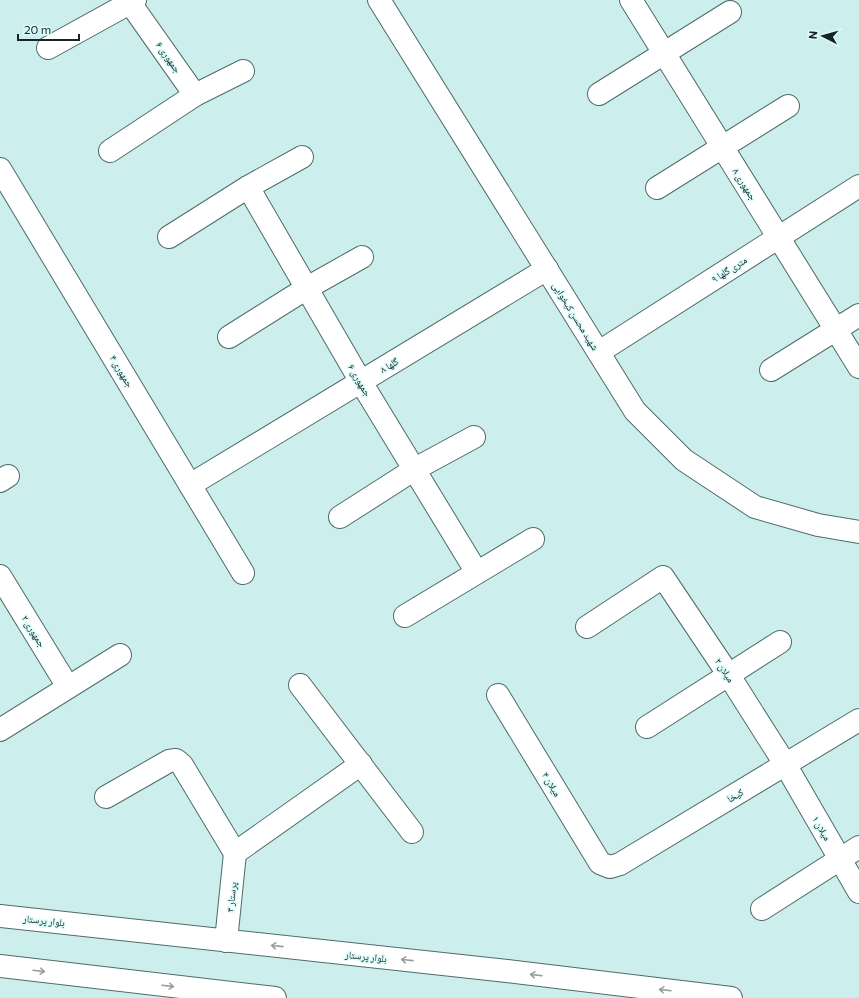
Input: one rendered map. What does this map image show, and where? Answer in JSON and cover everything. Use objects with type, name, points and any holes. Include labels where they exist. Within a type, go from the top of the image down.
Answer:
[{"type":"street","name":"شهید محسن کیخوایی","points":[[379,0],[635,411],[684,460],[755,507],[818,525],[859,532]]},
{"type":"street","name":"جمهوری ۸","points":[[631,0],[859,367]]},
{"type":"street","points":[[48,48],[131,1]]},
{"type":"street","name":"جمهوری ۶","points":[[131,1],[195,95]]},
{"type":"street","points":[[599,94],[730,12]]},
{"type":"street","points":[[110,151],[195,95],[243,71]]},
{"type":"street","points":[[657,188],[788,106]]},
{"type":"street","points":[[169,237],[248,187],[302,157]]},
{"type":"street","name":"جمهوری ۴","points":[[0,169],[243,573]]},
{"type":"street","name":"۹ متری گلها","points":[[598,352],[859,186]]},
{"type":"street","name":"جمهوری ۶","points":[[248,187],[361,382],[476,572]]},
{"type":"street","points":[[229,337],[307,288],[362,257]]},
{"type":"street","name":"گلها ۸","points":[[190,485],[546,269]]},
{"type":"street","points":[[771,370],[859,314]]},
{"type":"street","points":[[340,517],[415,469],[474,437]]},
{"type":"street","points":[[405,616],[532,539]]},
{"type":"street","name":"میلان ۲","points":[[587,627],[663,577],[728,674],[785,764]]},
{"type":"street","name":"جمهوری ۲","points":[[4,590],[68,687]]},
{"type":"street","points":[[647,726],[780,642]]},
{"type":"street","points":[[0,730],[120,655]]},
{"type":"street","points":[[300,685],[412,832]]},
{"type":"street","name":"میلان ۴","points":[[498,695],[600,863],[610,866]]},
{"type":"street","name":"کیخا","points":[[610,866],[620,864],[859,720]]},
{"type":"street","points":[[106,796],[169,761],[176,760],[182,765],[235,853],[361,764]]},
{"type":"street","name":"میلان ۱","points":[[785,764],[859,892]]},
{"type":"street","points":[[762,909],[859,847]]},
{"type":"street","name":"پرستار ۳","points":[[226,941],[235,853]]},
{"type":"street","name":"بلوار پرستار","points":[[0,916],[731,998]]},
{"type":"street","points":[[0,966],[275,998]]}]
